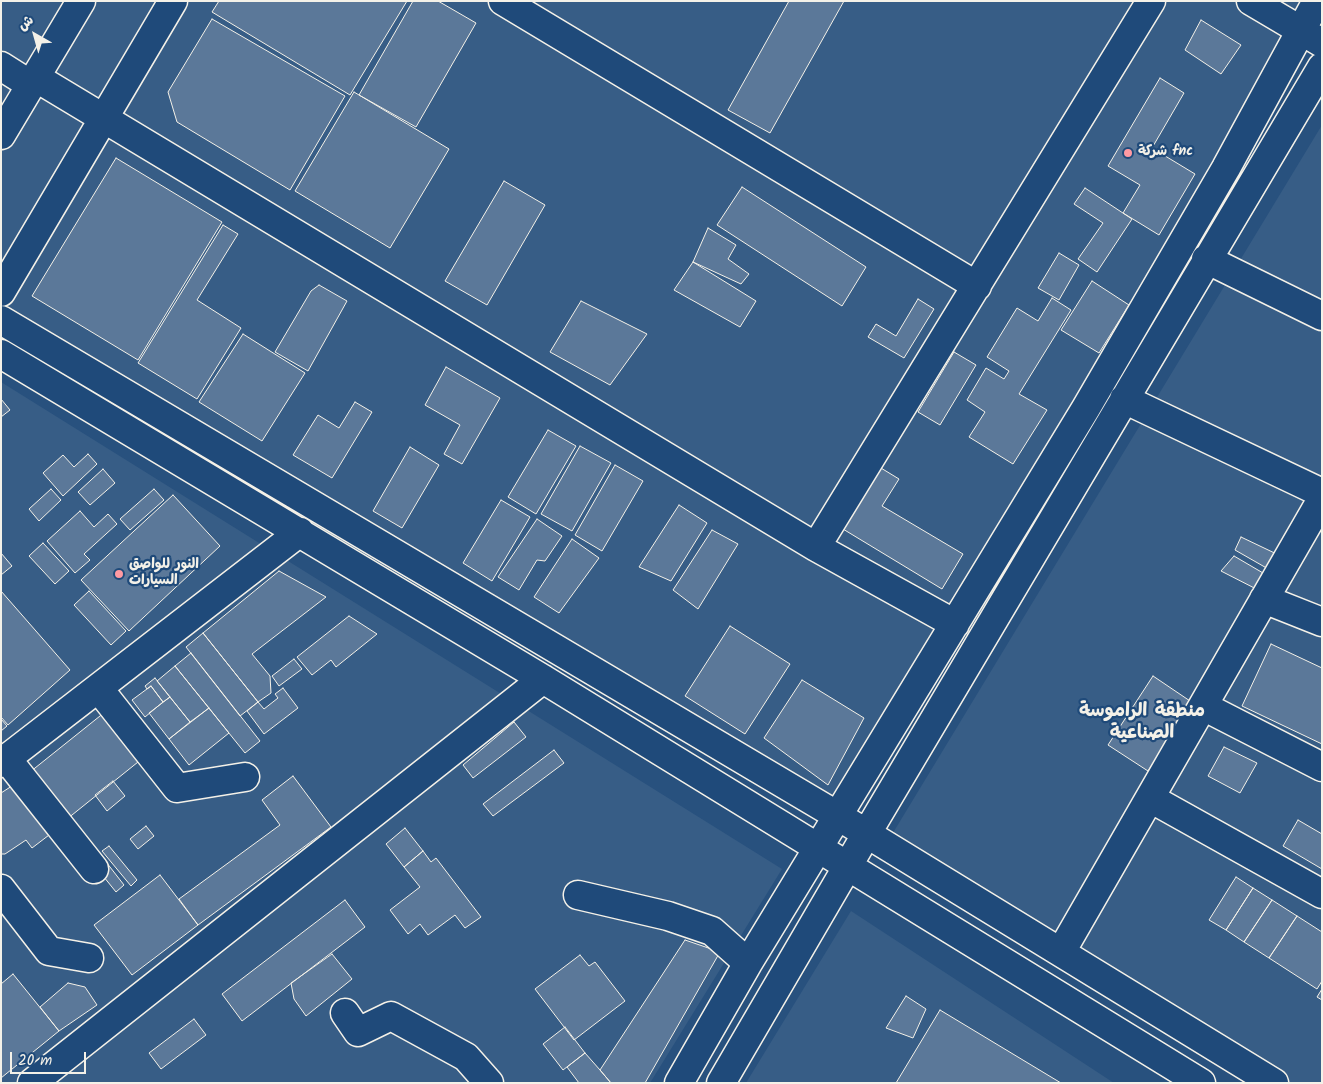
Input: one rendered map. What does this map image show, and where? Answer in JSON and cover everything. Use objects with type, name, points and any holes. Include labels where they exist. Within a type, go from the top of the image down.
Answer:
[{"type":"street","points":[[1,135],[81,1]]},
{"type":"street","points":[[1,292],[173,1]]},
{"type":"street","points":[[503,1],[977,286]]},
{"type":"street","points":[[816,547],[1151,1]]},
{"type":"street","points":[[1251,1],[1312,38]]},
{"type":"street","points":[[679,1083],[748,963],[820,849],[838,816],[1086,408],[1226,168],[1312,38],[1317,1]]},
{"type":"street","points":[[1,66],[103,117],[816,547],[955,624]]},
{"type":"street","points":[[722,1083],[849,867],[866,834],[1322,66]]},
{"type":"street","points":[[1206,259],[1322,316]]},
{"type":"street","points":[[1,320],[838,816],[1274,1083]]},
{"type":"street","points":[[1,354],[543,679],[1201,1083]]},
{"type":"street","points":[[1124,399],[1322,493]]},
{"type":"street","points":[[1061,952],[1322,499]]},
{"type":"street","points":[[94,869],[4,761],[300,532]]},
{"type":"street","points":[[1264,599],[1322,622]]},
{"type":"street","points":[[32,1083],[543,679]]},
{"type":"street","points":[[99,689],[177,788],[245,777]]},
{"type":"street","points":[[1203,706],[1322,767]]},
{"type":"street","points":[[1150,798],[1322,894]]},
{"type":"street","points":[[1,889],[49,951],[89,958]]},
{"type":"street","points":[[578,895],[668,916],[712,931],[748,963]]},
{"type":"street","points":[[345,1013],[358,1032],[391,1016],[466,1057],[489,1083]]},
{"type":"shaded area","points":[[1,1],[1306,1],[1283,63],[830,809],[1,310]]},
{"type":"shaded area","points":[[1322,125],[1322,1083],[1281,1083],[885,846]]},
{"type":"shaded area","points":[[1,382],[782,869],[650,1083],[1,1083]]},
{"type":"shaded area","points":[[851,911],[1114,1083],[746,1083]]},
{"type":"building","points":[[219,1],[407,1],[350,95],[212,12]]},
{"type":"building","points":[[413,1],[438,1],[476,23],[416,127],[359,95]]},
{"type":"building","points":[[789,1],[844,1],[770,133],[728,110]]},
{"type":"building","points":[[212,19],[345,96],[290,190],[177,122],[168,92]]},
{"type":"building","points":[[1201,20],[1241,45],[1221,74],[1185,50]]},
{"type":"building","points":[[1160,78],[1184,93],[1152,148],[1195,174],[1159,235],[1123,213],[1140,185],[1108,166]]},
{"type":"building","points":[[354,92],[449,149],[390,248],[295,191]]},
{"type":"building","points":[[116,158],[222,222],[138,360],[32,296]]},
{"type":"building","points":[[504,181],[545,205],[487,305],[445,281]]},
{"type":"building","points":[[742,187],[866,267],[842,306],[717,225]]},
{"type":"building","points":[[1085,188],[1132,219],[1097,272],[1078,259],[1103,223],[1074,204]]},
{"type":"building","points":[[223,225],[238,234],[197,300],[241,328],[197,399],[138,363]]},
{"type":"building","points":[[708,228],[736,245],[728,259],[749,274],[741,284],[693,262]]},
{"type":"building","points":[[1059,253],[1079,265],[1059,300],[1038,288]]},
{"type":"building","points":[[693,262],[756,301],[740,327],[674,290]]},
{"type":"building","points":[[1092,281],[1129,305],[1099,353],[1061,330]]},
{"type":"building","points":[[319,285],[347,301],[308,371],[275,352],[311,291]]},
{"type":"building","points":[[1052,298],[1071,310],[1019,394],[1047,410],[1013,464],[969,437],[985,412],[967,400],[986,368],[1004,379],[1009,371],[987,357],[1017,308],[1038,321]]},
{"type":"building","points":[[918,299],[934,309],[904,358],[868,337],[876,324],[896,336]]},
{"type":"building","points":[[581,301],[647,334],[610,385],[550,352]]},
{"type":"building","points":[[243,334],[305,373],[262,441],[199,402]]},
{"type":"building","points":[[954,352],[976,365],[940,425],[918,412]]},
{"type":"building","points":[[446,367],[500,398],[462,464],[444,454],[460,425],[425,405]]},
{"type":"building","points":[[1,399],[10,410],[1,417]]},
{"type":"building","points":[[355,402],[372,412],[332,478],[293,455],[318,415],[339,428]]},
{"type":"building","points":[[548,430],[576,446],[536,514],[508,497]]},
{"type":"building","points":[[580,446],[611,463],[572,531],[541,514]]},
{"type":"building","points":[[410,447],[439,465],[402,528],[373,511]]},
{"type":"building","points":[[88,454],[97,464],[63,496],[43,473],[63,455],[74,467]]},
{"type":"building","points":[[615,465],[643,481],[602,551],[575,535]]},
{"type":"building","points":[[876,465],[899,479],[882,506],[963,554],[942,589],[838,526]]},
{"type":"building","points":[[103,469],[115,483],[90,505],[78,492]]},
{"type":"building","points":[[51,489],[61,500],[39,521],[29,509]]},
{"type":"building","points":[[154,489],[164,500],[130,530],[120,519]]},
{"type":"building","points":[[173,495],[220,546],[129,631],[81,580]]},
{"type":"building","points":[[501,500],[530,517],[492,581],[463,563]]},
{"type":"building","points":[[679,505],[707,523],[671,581],[639,567]]},
{"type":"building","points":[[80,511],[94,527],[108,514],[117,524],[84,554],[90,560],[75,573],[47,541]]},
{"type":"building","points":[[537,519],[562,536],[545,561],[537,560],[519,590],[498,577]]},
{"type":"building","points":[[712,530],[738,544],[698,609],[673,590]]},
{"type":"building","points":[[1241,537],[1285,558],[1277,574],[1235,550]]},
{"type":"building","points":[[572,539],[599,558],[559,613],[534,597]]},
{"type":"building","points":[[43,543],[69,571],[55,584],[29,556]]},
{"type":"building","points":[[1,553],[12,566],[1,575]]},
{"type":"building","points":[[1234,556],[1275,580],[1266,594],[1221,571]]},
{"type":"building","points":[[279,571],[326,597],[252,654],[270,676],[271,693],[258,702],[203,633]]},
{"type":"building","points":[[1,591],[70,670],[8,725],[1,717]]},
{"type":"building","points":[[89,591],[126,631],[111,645],[74,605]]},
{"type":"building","points":[[349,616],[377,634],[336,667],[331,660],[312,675],[297,657]]},
{"type":"building","points":[[730,626],[790,664],[745,734],[685,696]]},
{"type":"building","points":[[203,633],[258,702],[240,716],[186,647]]},
{"type":"building","points":[[1271,644],[1322,668],[1322,744],[1242,706]]},
{"type":"building","points":[[191,653],[260,741],[245,753],[175,666]]},
{"type":"building","points":[[294,659],[302,669],[279,686],[272,676]]},
{"type":"building","points":[[175,666],[209,708],[190,722],[157,681]]},
{"type":"building","points":[[1153,676],[1193,703],[1148,771],[1108,745]]},
{"type":"building","points":[[155,678],[170,697],[163,702],[151,686],[147,689],[145,686]]},
{"type":"building","points":[[802,680],[864,718],[828,785],[764,738]]},
{"type":"building","points":[[151,686],[163,702],[145,717],[132,700]]},
{"type":"building","points":[[283,688],[298,708],[264,734],[247,711],[258,702],[264,709],[278,698],[275,694]]},
{"type":"building","points":[[170,697],[190,722],[169,739],[149,713]]},
{"type":"building","points":[[209,708],[229,733],[189,765],[169,739]]},
{"type":"building","points":[[105,712],[143,758],[67,819],[30,772]]},
{"type":"building","points":[[1,719],[7,726],[1,731]]},
{"type":"building","points":[[514,722],[526,737],[473,778],[463,765]]},
{"type":"building","points":[[1224,747],[1257,763],[1240,793],[1208,776]]},
{"type":"building","points":[[554,750],[564,763],[493,816],[483,804]]},
{"type":"building","points":[[293,776],[331,827],[198,925],[179,899],[280,825],[262,800]]},
{"type":"building","points":[[113,781],[125,796],[107,811],[95,795]]},
{"type":"building","points":[[15,784],[53,832],[32,848],[26,840],[5,854],[1,854],[1,793]]},
{"type":"building","points":[[1298,820],[1322,834],[1322,869],[1283,846]]},
{"type":"building","points":[[146,826],[154,836],[138,849],[130,839]]},
{"type":"building","points":[[405,828],[423,851],[404,867],[386,844]]},
{"type":"building","points":[[109,846],[137,880],[131,886],[102,851]]},
{"type":"building","points":[[96,849],[124,885],[116,892],[87,856]]},
{"type":"building","points":[[423,851],[431,862],[436,858],[481,917],[465,928],[455,915],[428,935],[420,924],[408,934],[390,910],[420,887],[404,867]]},
{"type":"building","points":[[160,875],[198,925],[132,975],[94,925]]},
{"type":"building","points":[[1236,877],[1253,888],[1226,930],[1209,920]]},
{"type":"building","points":[[1253,888],[1272,900],[1244,942],[1226,930]]},
{"type":"building","points":[[345,900],[365,927],[242,1021],[222,994]]},
{"type":"building","points":[[1272,900],[1297,916],[1269,958],[1244,942]]},
{"type":"building","points":[[1297,916],[1322,932],[1322,981],[1317,989],[1269,958]]},
{"type":"building","points":[[685,940],[720,952],[645,1083],[611,1083],[600,1070]]},
{"type":"building","points":[[332,954],[352,979],[306,1016],[294,999],[291,983]]},
{"type":"building","points":[[580,955],[589,966],[595,962],[625,1001],[574,1040],[535,989]]},
{"type":"building","points":[[13,974],[59,1031],[1,1078],[1,984]]},
{"type":"building","points":[[68,983],[85,987],[97,1005],[59,1031],[40,1007]]},
{"type":"building","points":[[1322,989],[1322,1000],[1317,997]]},
{"type":"building","points":[[906,996],[926,1009],[913,1038],[886,1028]]},
{"type":"building","points":[[940,1010],[1061,1083],[896,1083]]},
{"type":"building","points":[[194,1019],[206,1035],[161,1069],[149,1053]]},
{"type":"building","points":[[565,1027],[585,1053],[563,1070],[543,1044]]},
{"type":"building","points":[[585,1053],[611,1083],[579,1083],[567,1067]]},
{"type":"place","name":"شركة fnc","points":[[1128,153]]},
{"type":"place","name":"النور للواصق السيارات","points":[[119,574]]},
{"type":"district","name":"منطقة الراموسة الصناعية","points":[[1142,724]]}]
